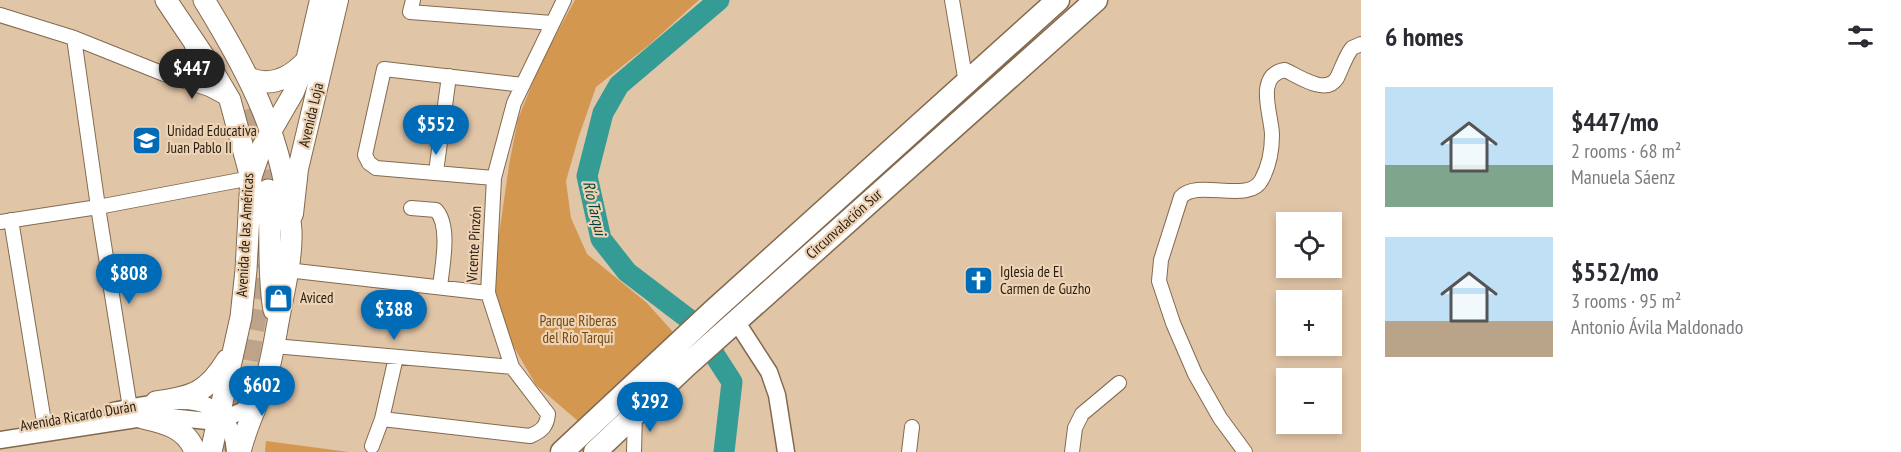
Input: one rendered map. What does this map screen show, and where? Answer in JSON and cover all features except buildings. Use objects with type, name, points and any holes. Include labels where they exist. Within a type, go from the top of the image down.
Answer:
[{"type":"highway","name":"Circunvalación Sur","points":[[600,450],[635,413],[713,311],[966,84],[1055,0]]},
{"type":"highway","name":"Circunvalación Sur","points":[[562,452],[591,424],[677,360],[733,324],[1096,0]]},
{"type":"main road","name":"Avenida de las Américas","points":[[166,0],[242,106]]},
{"type":"main road","name":"Avenida de las Américas","points":[[180,0],[222,64],[242,106]]},
{"type":"main road","name":"Avenida de las Américas","points":[[193,0],[231,62],[242,106],[251,178],[241,317],[211,452]]},
{"type":"main road","points":[[204,0],[249,78],[271,130],[280,157],[291,232],[287,270],[266,380],[240,452]]},
{"type":"main road","name":"Avenida Loja","points":[[251,178],[271,130],[294,92],[306,61],[320,0]]},
{"type":"main road","name":"Avenida Loja","points":[[291,232],[298,169],[338,0]]},
{"type":"main road","points":[[249,78],[259,82],[285,78],[306,61]]},
{"type":"main road","points":[[268,190],[271,222],[270,288],[275,338]]},
{"type":"main road","points":[[143,410],[185,398],[197,392],[217,378],[232,352]]},
{"type":"main road","points":[[143,410],[183,433],[195,452]]},
{"type":"street","name":"Vicente Pinzón","points":[[382,419],[530,436],[540,432],[547,423],[548,414],[512,367],[488,293],[494,178],[514,103],[564,0]]},
{"type":"street","points":[[952,0],[966,84]]},
{"type":"street","points":[[411,13],[552,23]]},
{"type":"street","points":[[0,15],[74,39],[209,89],[242,106]]},
{"type":"street","points":[[164,74],[183,73],[192,67],[196,55],[181,23]]},
{"type":"street","points":[[74,39],[98,207],[143,410],[194,401],[208,405],[220,418],[234,441],[235,452]]},
{"type":"street","points":[[1245,452],[1220,418],[1194,374],[1159,281],[1161,260],[1181,197],[1184,194],[1194,190],[1247,190],[1258,185],[1262,180],[1271,153],[1272,133],[1267,91],[1274,75],[1284,70],[1319,85],[1328,86],[1336,80],[1352,48],[1361,44]]},
{"type":"street","points":[[494,178],[375,168],[365,155],[384,69],[522,85]]},
{"type":"street","points":[[436,172],[449,76]]},
{"type":"street","points":[[44,422],[6,221],[98,207],[251,178]]},
{"type":"street","points":[[411,208],[436,210],[444,226],[440,288]]},
{"type":"street","points":[[287,270],[488,293]]},
{"type":"street","points":[[733,324],[769,372],[777,395],[786,452]]},
{"type":"street","points":[[275,338],[396,357],[512,367]]},
{"type":"street","points":[[372,446],[382,419],[396,357]]},
{"type":"street","points":[[220,418],[242,411],[251,404],[266,380]]},
{"type":"street","points":[[1072,452],[1077,420],[1119,383]]},
{"type":"street","name":"Avenida Ricardo Durán","points":[[0,430],[44,422],[143,410]]},
{"type":"street","name":"Avenida Ricardo Durán","points":[[0,440],[143,410]]},
{"type":"street","points":[[634,452],[635,413]]},
{"type":"street","points":[[591,424],[600,450]]},
{"type":"street","points":[[909,452],[912,427]]},
{"type":"green space","name":"Parque Riberas del Río Tarqui","points":[[575,0],[699,0],[649,45],[596,87],[578,139],[566,181],[571,218],[587,254],[647,303],[673,332],[578,421],[536,385],[508,337],[492,284],[518,119],[542,60]]},
{"type":"green space","points":[[266,441],[349,452],[265,452]]},
{"type":"waterway","name":"Río Tarqui","points":[[719,0],[619,85],[603,113],[587,176],[601,239],[627,272],[694,323],[732,382],[724,452]]},
{"type":"tunnel","points":[[245,110],[252,128],[255,155]]},
{"type":"tunnel","points":[[261,139],[268,190],[267,206]]},
{"type":"tunnel","points":[[232,452],[265,265]]},
{"type":"place","name":"Unidad Educativa Juan Pablo II","points":[[146,140]]},
{"type":"place","name":"Iglesia de El Carmen de Guzho","points":[[979,281]]},
{"type":"place","name":"Aviced","points":[[279,298]]}]
